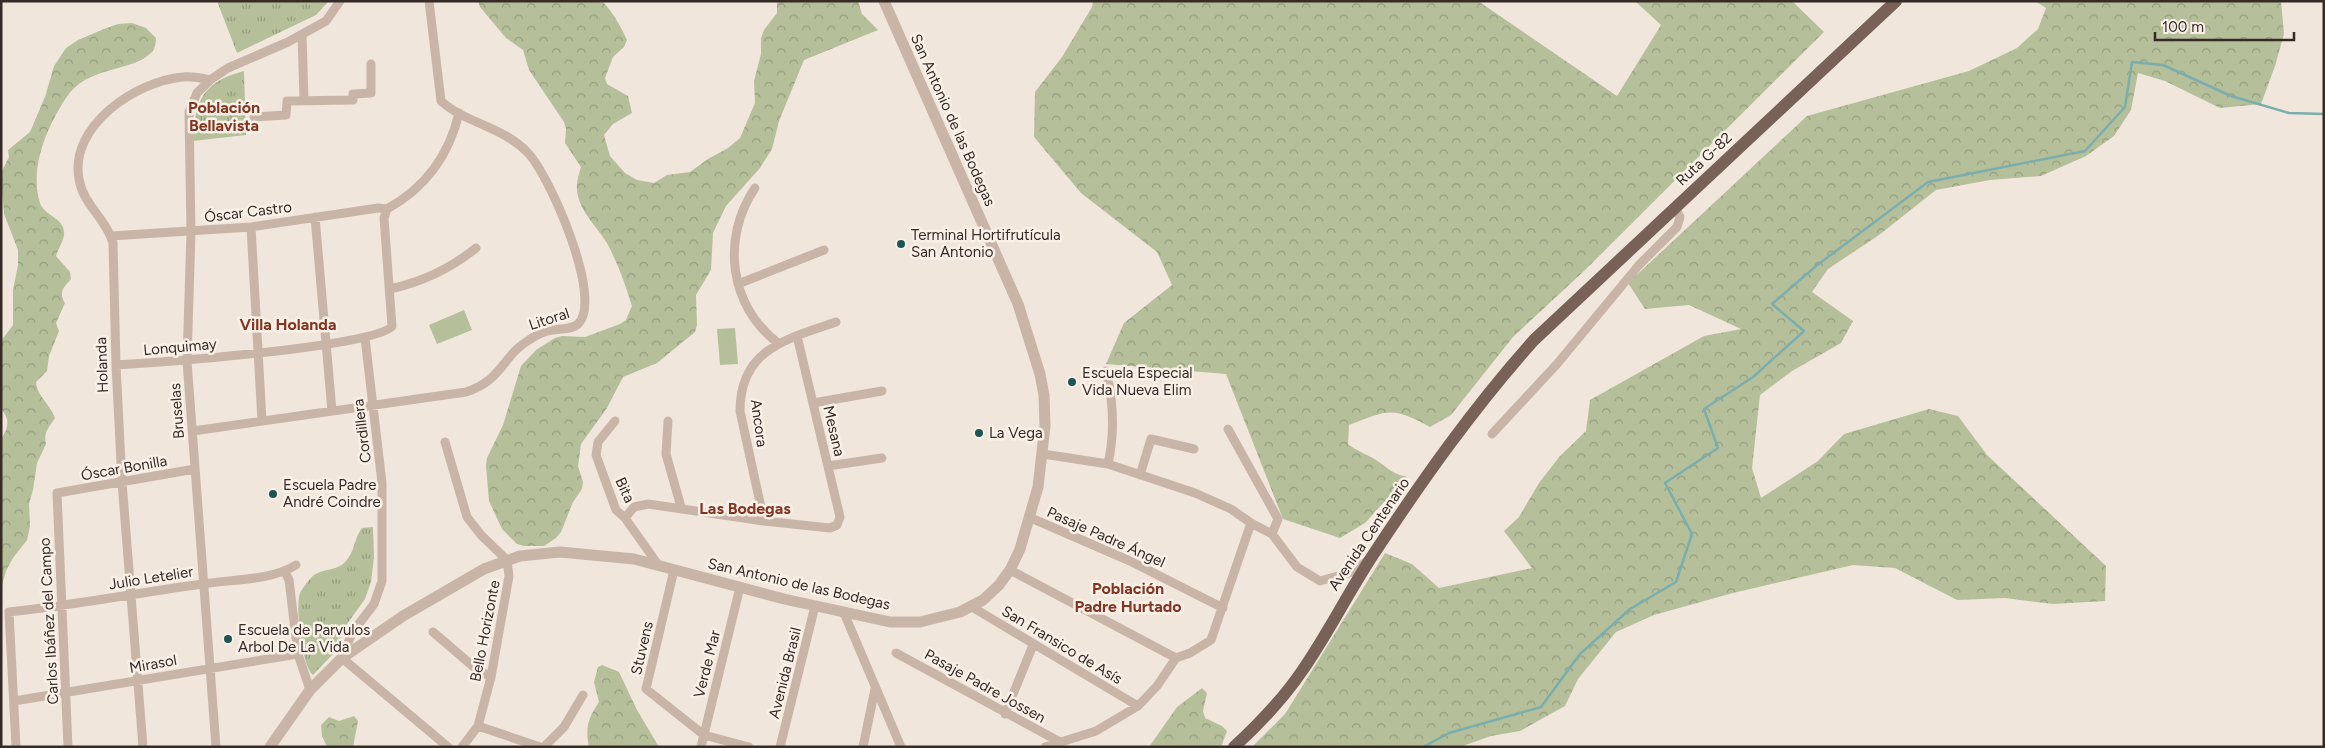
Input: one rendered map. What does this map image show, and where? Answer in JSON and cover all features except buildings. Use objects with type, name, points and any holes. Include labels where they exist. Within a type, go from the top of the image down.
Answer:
[{"type":"main road","name":"Ruta G-82","points":[[1534,340],[1896,1]]},
{"type":"main road","name":"Avenida Centenario","points":[[1234,747],[1262,720],[1303,670],[1372,558],[1472,414],[1534,340]]},
{"type":"street","name":"Bruselas","points":[[216,747],[187,361],[191,232],[188,120],[194,98],[210,80],[228,68],[326,21],[340,1]]},
{"type":"street","name":"Litoral","points":[[193,431],[473,390],[498,374],[525,342],[551,330],[575,326],[584,315],[583,286],[571,237],[556,197],[539,168],[528,153],[507,137],[459,113],[441,101],[429,1]]},
{"type":"street","name":"San Antonio de las Bodegas","points":[[270,747],[310,690],[342,658],[414,609],[484,569],[507,560],[533,554],[560,552],[634,560],[874,620],[905,622],[936,619],[972,607],[993,592],[1010,570],[1031,518],[1043,454],[1045,426],[1044,395],[1025,322],[884,1]]},
{"type":"street","points":[[302,34],[304,100]]},
{"type":"street","points":[[254,117],[286,116],[287,101],[353,100],[353,94],[372,93],[371,64]]},
{"type":"street","name":"Holanda","points":[[143,747],[122,482],[113,249],[111,236],[105,224],[87,202],[80,186],[78,160],[87,134],[112,108],[147,87],[182,77],[210,80]]},
{"type":"street","points":[[365,338],[385,332],[392,326],[384,218],[386,209],[420,185],[438,164],[451,139],[459,113]]},
{"type":"street","points":[[755,188],[740,216],[735,238],[734,261],[738,284],[752,314],[765,332],[778,343]]},
{"type":"street","name":"Óscar Castro","points":[[111,236],[251,227],[378,208],[386,209]]},
{"type":"street","points":[[1492,434],[1557,364],[1638,265],[1677,227],[1680,217],[1675,208]]},
{"type":"street","points":[[315,217],[332,410]]},
{"type":"street","points":[[251,227],[262,421]]},
{"type":"street","points":[[390,289],[430,277],[454,264],[476,248]]},
{"type":"street","points":[[738,284],[824,250]]},
{"type":"street","name":"Ancora","points":[[764,521],[740,411],[743,386],[750,370],[760,357],[778,343],[836,322]]},
{"type":"street","name":"Mesana","points":[[764,521],[830,528],[837,525],[840,517],[797,336]]},
{"type":"street","name":"Cordillera","points":[[342,658],[352,633],[374,604],[382,581],[382,483],[365,338]]},
{"type":"street","name":"Lonquimay","points":[[116,365],[259,354],[365,338]]},
{"type":"street","points":[[1106,371],[1111,394],[1113,420],[1108,464]]},
{"type":"street","points":[[813,403],[882,391]]},
{"type":"street","name":"Bita","points":[[615,421],[598,442],[596,455],[616,510],[625,518],[659,566]]},
{"type":"street","points":[[668,421],[666,454],[681,507]]},
{"type":"street","points":[[1228,429],[1278,519],[1272,534]]},
{"type":"street","points":[[1140,475],[1151,439],[1194,449]]},
{"type":"street","name":"Bello Horizonte","points":[[445,442],[467,517],[481,536],[507,560],[509,576],[491,677],[478,726],[462,747]]},
{"type":"street","points":[[1043,454],[1108,464],[1195,493],[1232,509],[1251,524],[1272,534],[1297,568],[1320,580],[1352,572],[1372,558]]},
{"type":"street","points":[[828,466],[882,458]]},
{"type":"street","name":"Óscar Bonilla","points":[[57,493],[195,469]]},
{"type":"street","name":"Carlos Ibáñez del Campo","points":[[57,493],[68,747]]},
{"type":"street","points":[[625,518],[634,507],[643,504],[681,507],[764,521]]},
{"type":"street","name":"Pasaje Padre Ángel","points":[[1031,518],[1130,560],[1223,608]]},
{"type":"street","points":[[1045,747],[1096,731],[1138,706],[1157,686],[1176,658],[1190,653],[1211,640],[1251,524]]},
{"type":"street","name":"Julio Letelier","points":[[14,701],[9,612],[62,606],[285,572],[296,565]]},
{"type":"street","name":"Stuvens","points":[[674,570],[646,689],[704,735]]},
{"type":"street","points":[[1010,570],[1176,658]]},
{"type":"street","points":[[285,572],[289,580],[298,654],[310,690]]},
{"type":"street","name":"Verde Mar","points":[[701,747],[740,587]]},
{"type":"street","name":"Avenida Brasil","points":[[780,747],[815,606]]},
{"type":"street","name":"San Fransico de Asís","points":[[972,607],[1138,706]]},
{"type":"street","points":[[844,613],[900,747]]},
{"type":"street","points":[[432,632],[475,668],[491,677]]},
{"type":"street","points":[[1005,714],[1033,645]]},
{"type":"street","name":"Pasaje Padre Jossen","points":[[896,653],[1005,714],[1060,742]]},
{"type":"street","name":"Mirasol","points":[[14,701],[298,654]]},
{"type":"street","points":[[342,658],[448,747]]},
{"type":"street","points":[[863,747],[876,689]]},
{"type":"street","points":[[544,747],[564,727],[584,695]]},
{"type":"street","points":[[14,701],[16,747]]},
{"type":"street","points":[[478,726],[540,747]]},
{"type":"street","points":[[704,735],[749,747]]},
{"type":"green space","points":[[217,1],[329,1],[316,15],[237,53]]},
{"type":"green space","points":[[478,1],[602,1],[610,10],[627,40],[624,47],[613,57],[605,78],[607,84],[628,96],[632,113],[613,124],[604,135],[610,156],[625,173],[637,180],[654,183],[667,175],[690,172],[728,148],[740,138],[755,103],[754,81],[761,54],[761,38],[764,30],[777,13],[777,1],[858,1],[862,14],[878,30],[804,60],[779,121],[772,149],[760,168],[726,206],[713,233],[711,270],[696,295],[697,325],[695,332],[657,363],[623,377],[607,408],[581,444],[578,466],[583,482],[582,489],[573,502],[561,532],[544,546],[517,544],[502,529],[489,501],[487,458],[503,425],[521,366],[536,350],[555,338],[562,336],[585,337],[620,324],[626,320],[632,306],[623,278],[611,251],[586,214],[579,199],[577,184],[581,167],[565,143],[566,129],[564,122],[529,70],[523,50],[506,38],[480,7]]},
{"type":"green space","points":[[1093,1],[1478,1],[1617,96],[1661,25],[1635,1],[1792,1],[1824,32],[1584,271],[1513,337],[1451,415],[1430,427],[1407,416],[1390,412],[1349,425],[1348,444],[1394,473],[1407,477],[1365,523],[1340,538],[1283,519],[1226,374],[1106,364],[1124,323],[1172,285],[1157,252],[1081,193],[1034,137],[1035,92],[1062,57],[1092,7]]},
{"type":"green space","points":[[2035,1],[2281,1],[2284,34],[2261,104],[2220,108],[2165,81],[2138,73],[2131,110],[2114,136],[2086,156],[2041,176],[1990,180],[1936,190],[1879,235],[1828,269],[1812,292],[1853,321],[1841,343],[1792,371],[1760,395],[1752,468],[1761,498],[1818,461],[1844,434],[1929,409],[1958,416],[1987,455],[2106,566],[2105,601],[2053,604],[2005,598],[1957,600],[1895,568],[1853,565],[1733,593],[1654,615],[1616,632],[1578,679],[1565,706],[1520,731],[1491,736],[1460,747],[1252,747],[1285,714],[1385,553],[1412,564],[1439,588],[1532,568],[1504,531],[1519,517],[1539,483],[1560,456],[1586,431],[1590,400],[1704,336],[1741,329],[1689,305],[1645,309],[1628,283],[1807,116],[1969,71],[2017,48],[2038,29],[2046,8]]},
{"type":"green space","points":[[132,23],[146,28],[156,38],[152,52],[143,59],[133,63],[97,74],[75,87],[52,122],[38,162],[37,190],[40,203],[64,229],[64,235],[56,256],[70,272],[71,279],[64,287],[62,293],[65,303],[56,323],[59,331],[49,356],[47,371],[36,382],[39,392],[55,418],[47,430],[46,444],[37,463],[29,504],[30,526],[27,540],[6,571],[1,589],[1,439],[5,432],[7,420],[1,409],[1,341],[13,325],[13,290],[18,265],[18,250],[4,214],[1,173],[9,157],[8,150],[30,132],[45,97],[54,66],[66,48],[78,40],[104,29],[118,24]]},
{"type":"green space","points":[[244,71],[246,135],[193,141],[196,115],[203,95],[219,81]]},
{"type":"green space","points":[[464,310],[472,330],[437,344],[429,325]]},
{"type":"green space","points":[[735,328],[738,364],[720,365],[717,329]]},
{"type":"green space","points":[[373,527],[374,557],[371,582],[365,599],[347,624],[335,652],[313,675],[306,661],[300,636],[298,610],[300,593],[314,575],[337,567],[345,562],[351,554],[362,528]]},
{"type":"green space","points":[[602,665],[619,672],[637,710],[659,747],[589,747],[588,723],[599,702],[594,682],[598,667]]},
{"type":"green space","points":[[1202,688],[1207,693],[1203,711],[1205,718],[1222,726],[1227,731],[1221,747],[1149,747],[1177,707]]},
{"type":"green space","points":[[354,716],[358,721],[353,747],[327,747],[322,736],[321,725],[329,717],[339,721]]},
{"type":"waterway","points":[[1423,747],[1449,733],[1541,707],[1580,654],[1630,609],[1676,582],[1692,534],[1665,483],[1718,448],[1704,409],[1753,377],[1804,331],[1772,304],[1816,266],[1928,182],[2085,151],[2125,107],[2132,62],[2163,65],[2231,96],[2289,113],[2324,114]]},
{"type":"place","name":"Terminal Hortifrutícula San Antonio","points":[[901,244]]},
{"type":"place","name":"Escuela Especial Vida Nueva Elim","points":[[1072,382]]},
{"type":"place","name":"La Vega","points":[[979,433]]},
{"type":"place","name":"Escuela Padre André Coindre","points":[[273,494]]},
{"type":"place","name":"Escuela de Parvulos Arbol De La Vida","points":[[228,639]]},
{"type":"district","name":"Población Bellavista","points":[[224,116]]},
{"type":"district","name":"Villa Holanda","points":[[288,324]]},
{"type":"district","name":"Las Bodegas","points":[[745,508]]},
{"type":"district","name":"Población Padre Hurtado","points":[[1128,597]]}]
